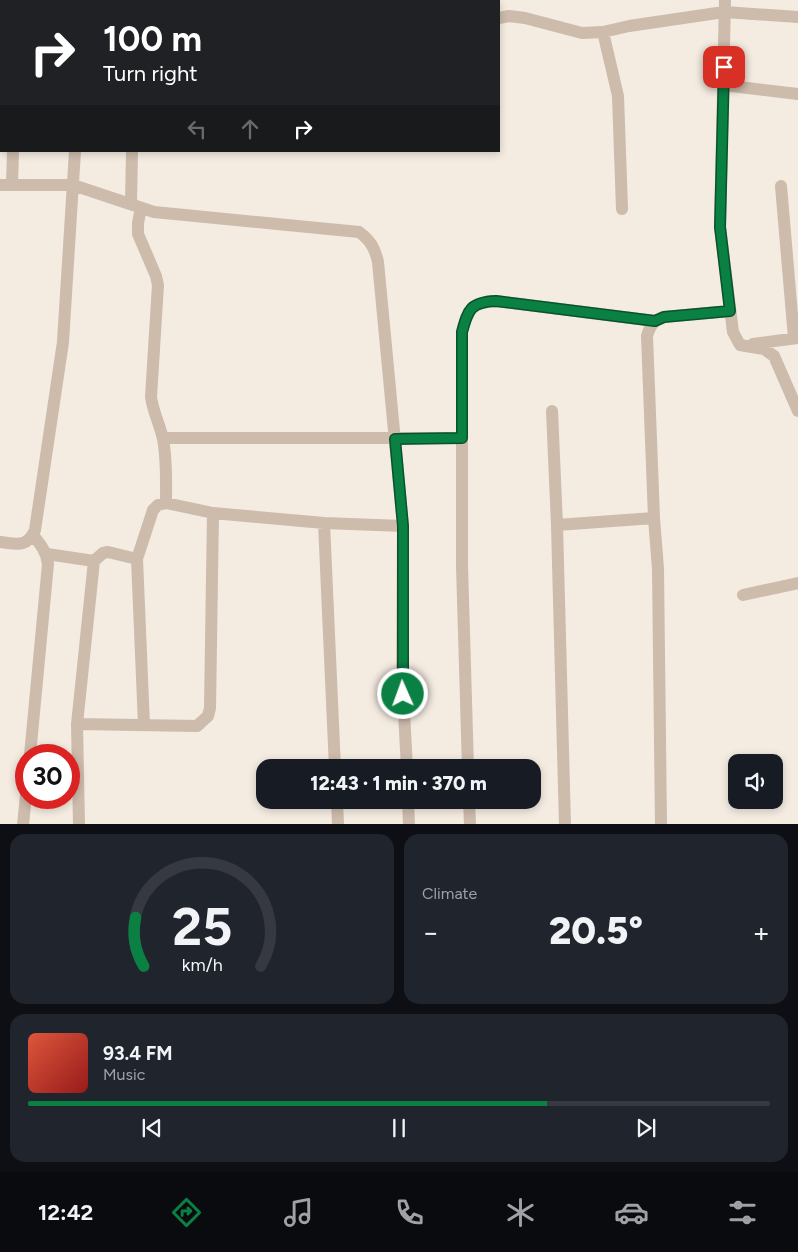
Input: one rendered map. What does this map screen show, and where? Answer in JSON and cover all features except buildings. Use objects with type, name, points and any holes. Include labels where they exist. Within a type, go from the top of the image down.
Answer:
[{"type":"street","points":[[500,18],[509,16],[524,18],[582,33],[603,32],[724,6],[798,17]]},
{"type":"street","points":[[724,6],[720,227],[733,332],[740,346]]},
{"type":"street","points":[[603,32],[618,96],[622,209]]},
{"type":"street","points":[[723,85],[798,94]]},
{"type":"street","points":[[13,152],[6,185],[73,185],[154,212],[359,232],[368,239],[376,250],[403,526],[402,676],[406,759]]},
{"type":"street","points":[[0,542],[22,544],[28,541],[36,530],[63,342],[75,152]]},
{"type":"street","points":[[132,152],[138,234],[158,285],[151,398],[153,412],[162,438],[165,458],[166,503]]},
{"type":"street","points":[[740,346],[796,338],[781,186]]},
{"type":"street","points":[[468,759],[462,565],[462,332],[466,317],[474,305],[496,301],[655,321]]},
{"type":"street","points":[[661,824],[658,569],[654,518],[647,336],[650,326],[655,321],[664,317],[730,311]]},
{"type":"street","points":[[740,346],[764,348],[774,356],[798,412]]},
{"type":"street","points":[[552,411],[565,824]]},
{"type":"street","points":[[162,438],[462,438]]},
{"type":"street","points":[[144,726],[137,559],[153,510],[158,505],[166,503],[213,513],[324,524],[403,526]]},
{"type":"street","points":[[77,724],[197,726],[208,716],[210,708],[213,513]]},
{"type":"street","points":[[557,525],[654,518]]},
{"type":"street","points":[[324,524],[335,759]]},
{"type":"street","points":[[31,744],[48,564],[46,554],[33,535]]},
{"type":"street","points":[[79,824],[77,724],[94,561],[103,553],[108,552],[137,559]]},
{"type":"street","points":[[46,554],[94,561]]},
{"type":"street","points":[[743,595],[798,583]]},
{"type":"street","points":[[23,824],[24,809]]},
{"type":"street","points":[[337,809],[338,824]]},
{"type":"street","points":[[408,809],[409,824]]},
{"type":"street","points":[[469,809],[470,824]]},
{"type":"route","points":[[403,694],[403,526],[395,439],[462,438],[462,332],[466,317],[474,305],[496,301],[655,321],[664,317],[730,311],[720,227],[724,67]]}]
